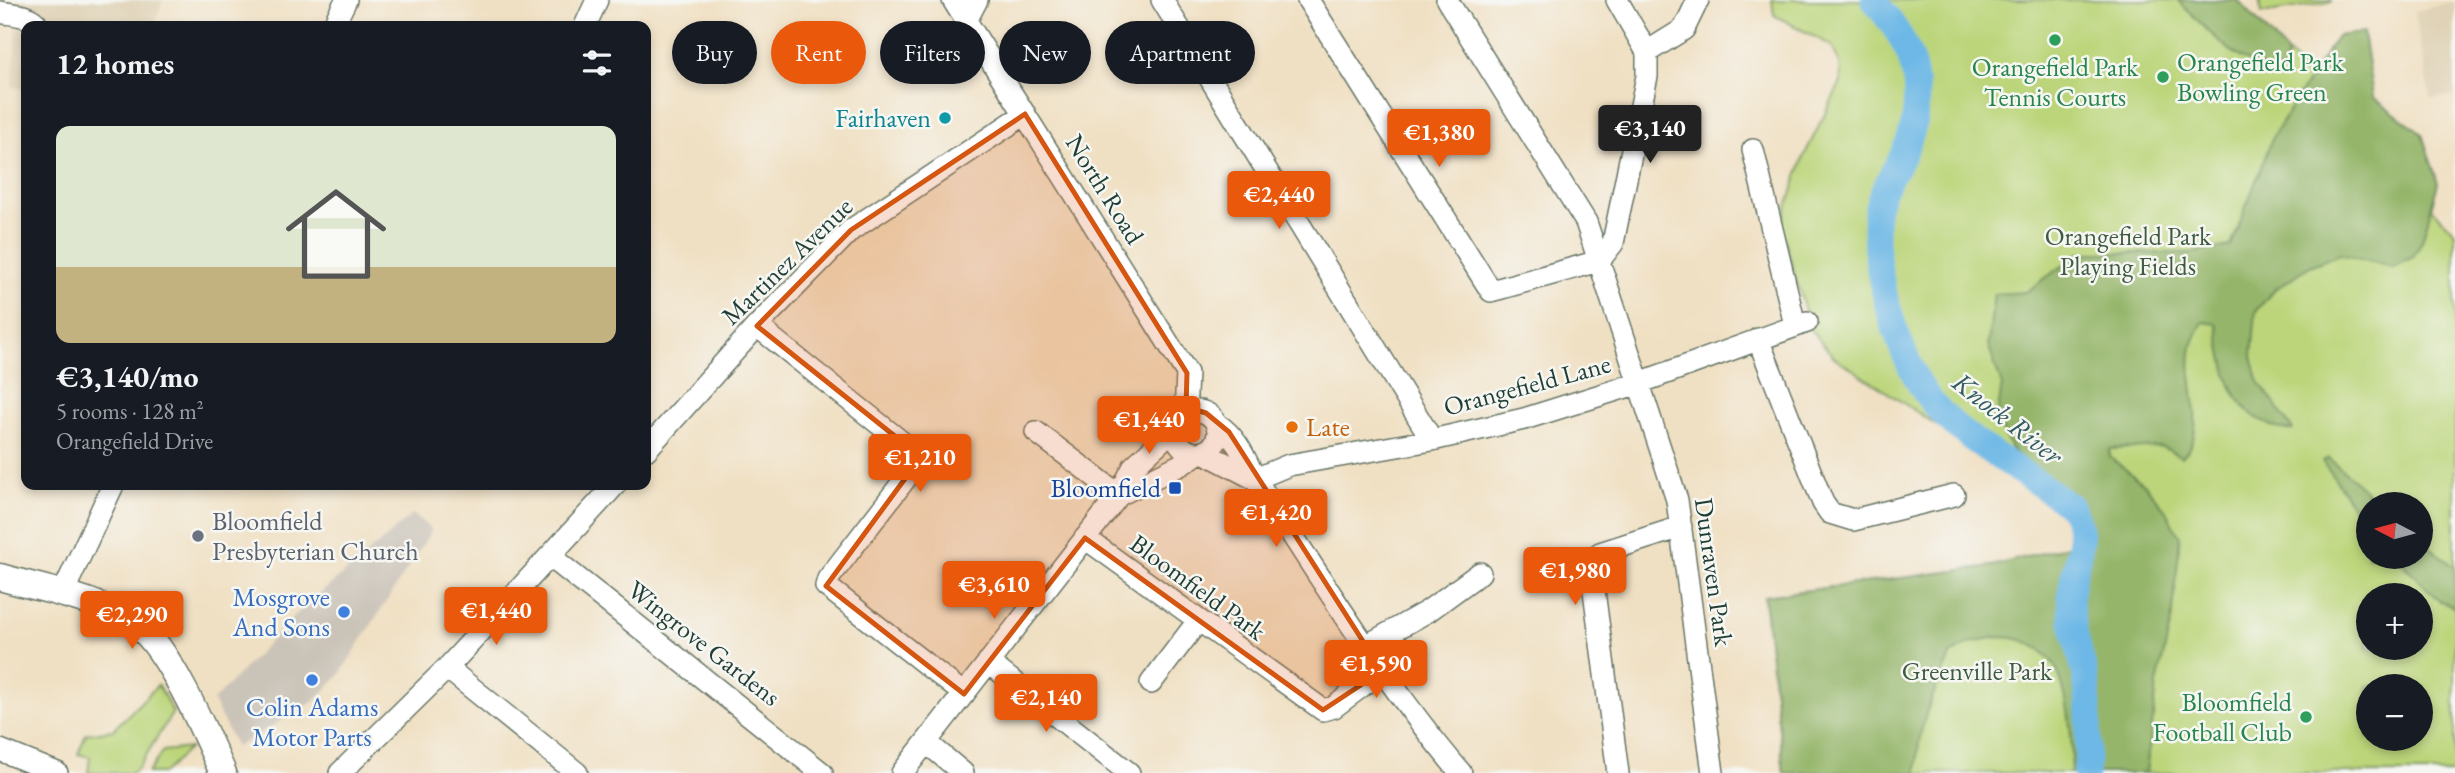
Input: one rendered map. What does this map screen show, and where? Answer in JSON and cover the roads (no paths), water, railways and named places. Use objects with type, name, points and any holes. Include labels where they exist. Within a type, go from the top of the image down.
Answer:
[{"type":"main road","points":[[0,577],[62,595],[125,618],[149,634],[187,697],[223,773]]},
{"type":"street","points":[[336,21],[346,0]]},
{"type":"street","points":[[587,21],[597,0]]},
{"type":"street","name":"North Road","points":[[953,0],[966,21]]},
{"type":"street","points":[[966,21],[978,0]]},
{"type":"street","points":[[1162,0],[1432,440]]},
{"type":"street","points":[[1308,0],[1491,291],[1600,261],[1613,243],[1647,76],[1647,52],[1617,0]]},
{"type":"street","name":"Dunraven Park","points":[[1447,0],[1586,222],[1600,261],[1678,500],[1713,773]]},
{"type":"street","points":[[1647,52],[1684,30],[1698,0]]},
{"type":"street","points":[[0,12],[35,21]]},
{"type":"street","name":"North Road","points":[[985,51],[1187,373],[1202,389],[1214,421],[1234,440],[1255,479],[1382,671],[1422,728],[1461,773]]},
{"type":"street","name":"Martinez Avenue","points":[[651,444],[757,326],[851,230],[1025,114]]},
{"type":"street","name":"Orangefield Lane","points":[[1255,479],[1289,464],[1432,440],[1524,419],[1639,383],[1801,323],[1758,181],[1753,150]]},
{"type":"street","points":[[757,326],[914,452],[918,458],[828,579],[826,586],[964,694]]},
{"type":"street","points":[[1758,339],[1823,503],[1830,513],[1853,520],[1954,495]]},
{"type":"street","points":[[1187,373],[1180,421],[1181,446],[1255,479]]},
{"type":"street","points":[[902,773],[1119,495],[1134,466],[1180,421],[1199,411],[1214,421],[1217,439],[1201,453],[1119,495]]},
{"type":"street","points":[[1036,432],[1119,495]]},
{"type":"street","points":[[62,595],[111,490]]},
{"type":"street","points":[[340,773],[447,668],[610,490]]},
{"type":"street","points":[[1618,773],[1591,568],[1593,558],[1600,553],[1681,527]]},
{"type":"street","name":"Bloomfield Park","points":[[1085,538],[1323,710],[1334,707],[1382,671]]},
{"type":"street","name":"Wingrove Gardens","points":[[551,557],[822,773]]},
{"type":"street","points":[[1366,646],[1428,611],[1480,573]]},
{"type":"street","points":[[1151,683],[1198,621]]},
{"type":"street","points":[[988,662],[1129,773]]},
{"type":"street","points":[[447,668],[577,773]]},
{"type":"street","points":[[926,742],[963,773]]},
{"type":"street","points":[[0,750],[57,773]]},
{"type":"waterway","name":"Knock River","points":[[1874,0],[1905,44],[1915,76],[1916,92],[1916,109],[1909,141],[1884,188],[1877,209],[1878,257],[1890,315],[1912,369],[1924,392],[1938,409],[1984,448],[2071,507],[2077,519],[2080,549],[2071,602],[2087,692],[2089,727],[2086,773]]},
{"type":"place","name":"Orangefield Park Tennis Courts","points":[[2055,40]]},
{"type":"place","name":"Orangefield Park Bowling Green","points":[[2163,77]]},
{"type":"place","name":"Fairhaven","points":[[945,118]]},
{"type":"place","name":"Late","points":[[1292,427]]},
{"type":"place","name":"Bloomfield","points":[[1175,488]]},
{"type":"place","name":"Bloomfield Presbyterian Church","points":[[198,536]]},
{"type":"place","name":"Mosgrove And Sons","points":[[344,612]]},
{"type":"place","name":"Colin Adams Motor Parts","points":[[312,680]]},
{"type":"place","name":"Bloomfield Football Club","points":[[2306,717]]},
{"type":"park label","name":"Orangefield Park Playing Fields","points":[[2128,251]]},
{"type":"park label","name":"Greenville Park","points":[[1977,671]]}]
